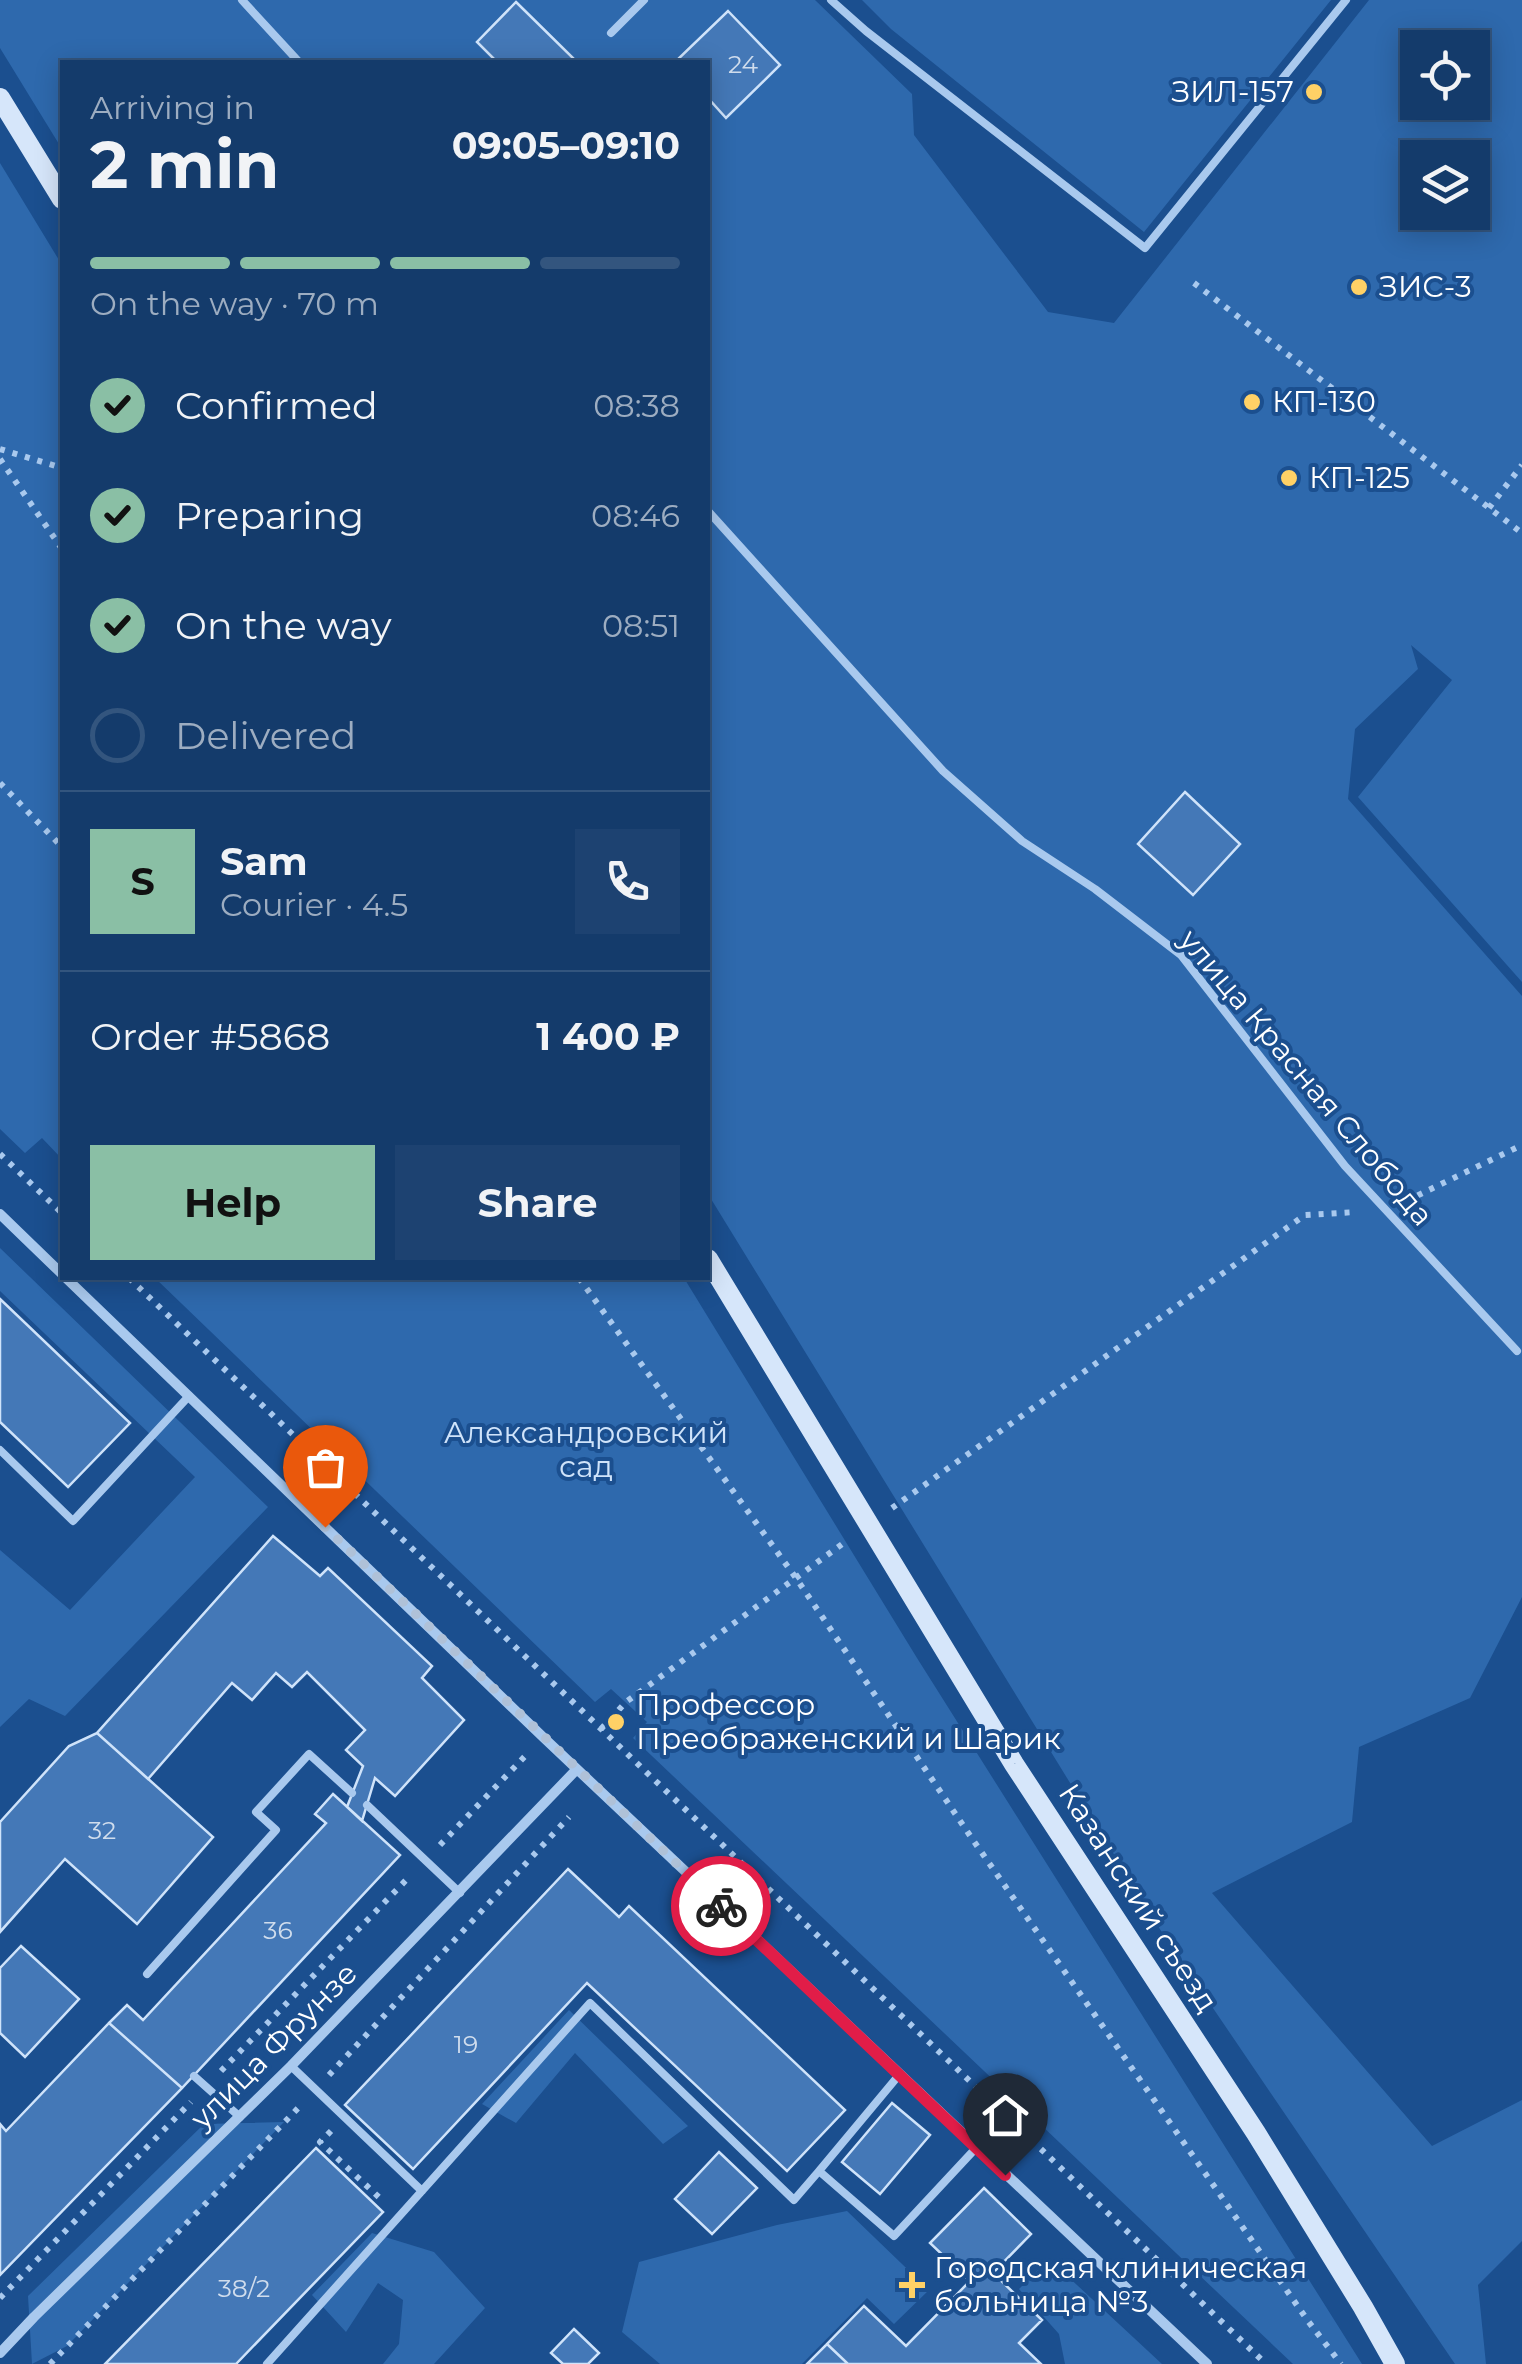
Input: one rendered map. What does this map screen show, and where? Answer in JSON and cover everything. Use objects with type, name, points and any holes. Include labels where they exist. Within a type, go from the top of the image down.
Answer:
[{"type":"main road","points":[[0,98],[60,196]]},
{"type":"main road","name":"Казанский съезд","points":[[710,1262],[1014,1764],[1256,2133],[1395,2364]]},
{"type":"street","points":[[0,1214],[60,1272]]},
{"type":"street","points":[[68,1280],[898,2075],[1207,2364]]},
{"type":"street","name":"улица Фрунзе","points":[[0,2353],[291,2066],[577,1769]]},
{"type":"lane","points":[[242,0],[297,60]]},
{"type":"lane","points":[[611,33],[644,0]]},
{"type":"lane","points":[[832,0],[881,43],[1145,248],[1346,0]]},
{"type":"lane","name":"улица Красная Слобода","points":[[710,514],[944,772],[1022,840],[1096,889],[1180,955],[1345,1166],[1517,1351]]},
{"type":"lane","points":[[0,1450],[74,1520],[190,1396]]},
{"type":"lane","points":[[147,1974],[276,1830],[256,1812],[308,1754],[352,1793]]},
{"type":"lane","points":[[366,1805],[460,1893]]},
{"type":"lane","points":[[267,2364],[590,2002],[794,2200],[898,2075]]},
{"type":"lane","points":[[291,2066],[422,2191]]},
{"type":"lane","points":[[194,2076],[240,2117]]},
{"type":"lane","points":[[819,2170],[894,2236],[976,2148]]},
{"type":"path","points":[[1194,283],[1522,533]]},
{"type":"path","points":[[0,449],[60,467]]},
{"type":"path","points":[[0,460],[60,547]]},
{"type":"path","points":[[1488,508],[1522,465]]},
{"type":"path","points":[[0,783],[60,844]]},
{"type":"path","points":[[901,1502],[1305,1215],[1385,1211],[1522,1145]]},
{"type":"path","points":[[0,1154],[60,1211]]},
{"type":"path","points":[[132,1280],[1266,2364]]},
{"type":"path","points":[[580,1280],[796,1578],[984,1856],[1341,2364]]},
{"type":"path","points":[[601,1729],[626,1702],[796,1578]]},
{"type":"path","points":[[344,2117],[320,2142],[392,2210]]},
{"type":"green space","points":[[0,0],[815,0],[912,94],[914,135],[1048,312],[1114,323],[1369,0],[1522,0],[1522,982],[1358,797],[1452,680],[1411,645],[1418,669],[1355,729],[1348,799],[1522,996],[1522,1597],[1470,1698],[1359,1747],[1352,1822],[1212,1893],[1432,2146],[1522,2100],[1522,2241],[1478,2285],[1486,2364],[1455,2364],[1166,1939],[710,1197],[710,60],[60,60],[60,146],[0,48]]},
{"type":"green space","points":[[862,0],[1331,0],[1144,232],[891,29]]},
{"type":"green space","points":[[0,163],[60,262],[60,1157],[42,1138],[25,1153],[0,1129]]},
{"type":"green space","points":[[0,1248],[268,1507],[65,1716],[29,1699],[0,1727],[0,1550],[70,1610],[195,1477],[0,1291]]},
{"type":"green space","name":"Александровский сад","points":[[157,1280],[685,1280],[917,1658],[1362,2364],[1293,2364],[633,1738],[647,1722],[611,1689],[595,1702]]},
{"type":"green space","points":[[569,2010],[688,2126],[663,2144],[575,2053],[516,2123],[482,2104]]},
{"type":"green space","points":[[284,2122],[67,2346],[32,2364],[28,2296],[204,2124]]},
{"type":"green space","points":[[847,2211],[929,2290],[894,2324],[867,2298],[802,2364],[660,2364],[622,2332],[639,2262],[777,2225]]},
{"type":"green space","points":[[372,2233],[434,2252],[485,2308],[434,2364],[383,2364],[399,2344],[403,2300],[378,2283],[346,2332],[312,2295]]},
{"type":"green space","points":[[1049,2259],[1162,2364],[1065,2364],[1059,2334],[1019,2289]]},
{"type":"building","points":[[516,2],[574,59],[495,60],[477,42]]},
{"type":"building","points":[[728,11],[780,65],[726,118],[710,100],[710,60],[677,60]]},
{"type":"building","points":[[1185,792],[1240,844],[1193,895],[1138,844]]},
{"type":"building","points":[[0,1299],[130,1423],[68,1487],[0,1422]]},
{"type":"building","points":[[273,1536],[320,1576],[328,1568],[432,1666],[422,1678],[464,1720],[395,1796],[375,1778],[362,1821],[347,1807],[363,1766],[346,1750],[365,1730],[307,1672],[292,1687],[276,1673],[252,1700],[232,1683],[148,1779],[97,1733]]},
{"type":"building","points":[[97,1733],[213,1837],[137,1924],[65,1859],[0,1932],[0,1822],[69,1746]]},
{"type":"building","points":[[333,1794],[400,1855],[182,2088],[109,2023],[127,2005],[143,2020],[326,1823],[315,1814]]},
{"type":"building","points":[[568,1869],[619,1917],[629,1906],[845,2110],[787,2171],[587,1983],[413,2169],[345,2105]]},
{"type":"building","points":[[21,1946],[79,1999],[25,2057],[0,2033],[0,1968]]},
{"type":"building","points":[[109,2023],[182,2088],[0,2275],[0,2124],[6,2131]]},
{"type":"building","points":[[892,2103],[930,2135],[880,2194],[842,2162]]},
{"type":"building","points":[[316,2148],[383,2212],[236,2364],[105,2364]]},
{"type":"building","points":[[719,2152],[757,2188],[712,2234],[675,2199]]},
{"type":"building","points":[[984,2188],[1031,2234],[993,2273],[1042,2320],[1019,2343],[1041,2364],[848,2364],[827,2344],[864,2306],[906,2346],[970,2281],[930,2243]]},
{"type":"building","points":[[574,2329],[599,2353],[588,2364],[563,2364],[551,2353]]},
{"type":"building","points":[[827,2344],[848,2364],[807,2364]]},
{"type":"way so far","points":[[325,1527],[721,1906]]},
{"type":"place","name":"ЗИЛ-157","points":[[1314,92]]},
{"type":"place","name":"ЗИС-3","points":[[1359,287]]},
{"type":"place","name":"КП-130","points":[[1252,402]]},
{"type":"place","name":"КП-125","points":[[1289,478]]},
{"type":"place","name":"Профессор Преображенский и Шарик","points":[[616,1722]]},
{"type":"place","name":"Городская клиническая больница №3","points":[[912,2285]]},
{"type":"route","points":[[721,1906],[1005,2175]]}]
